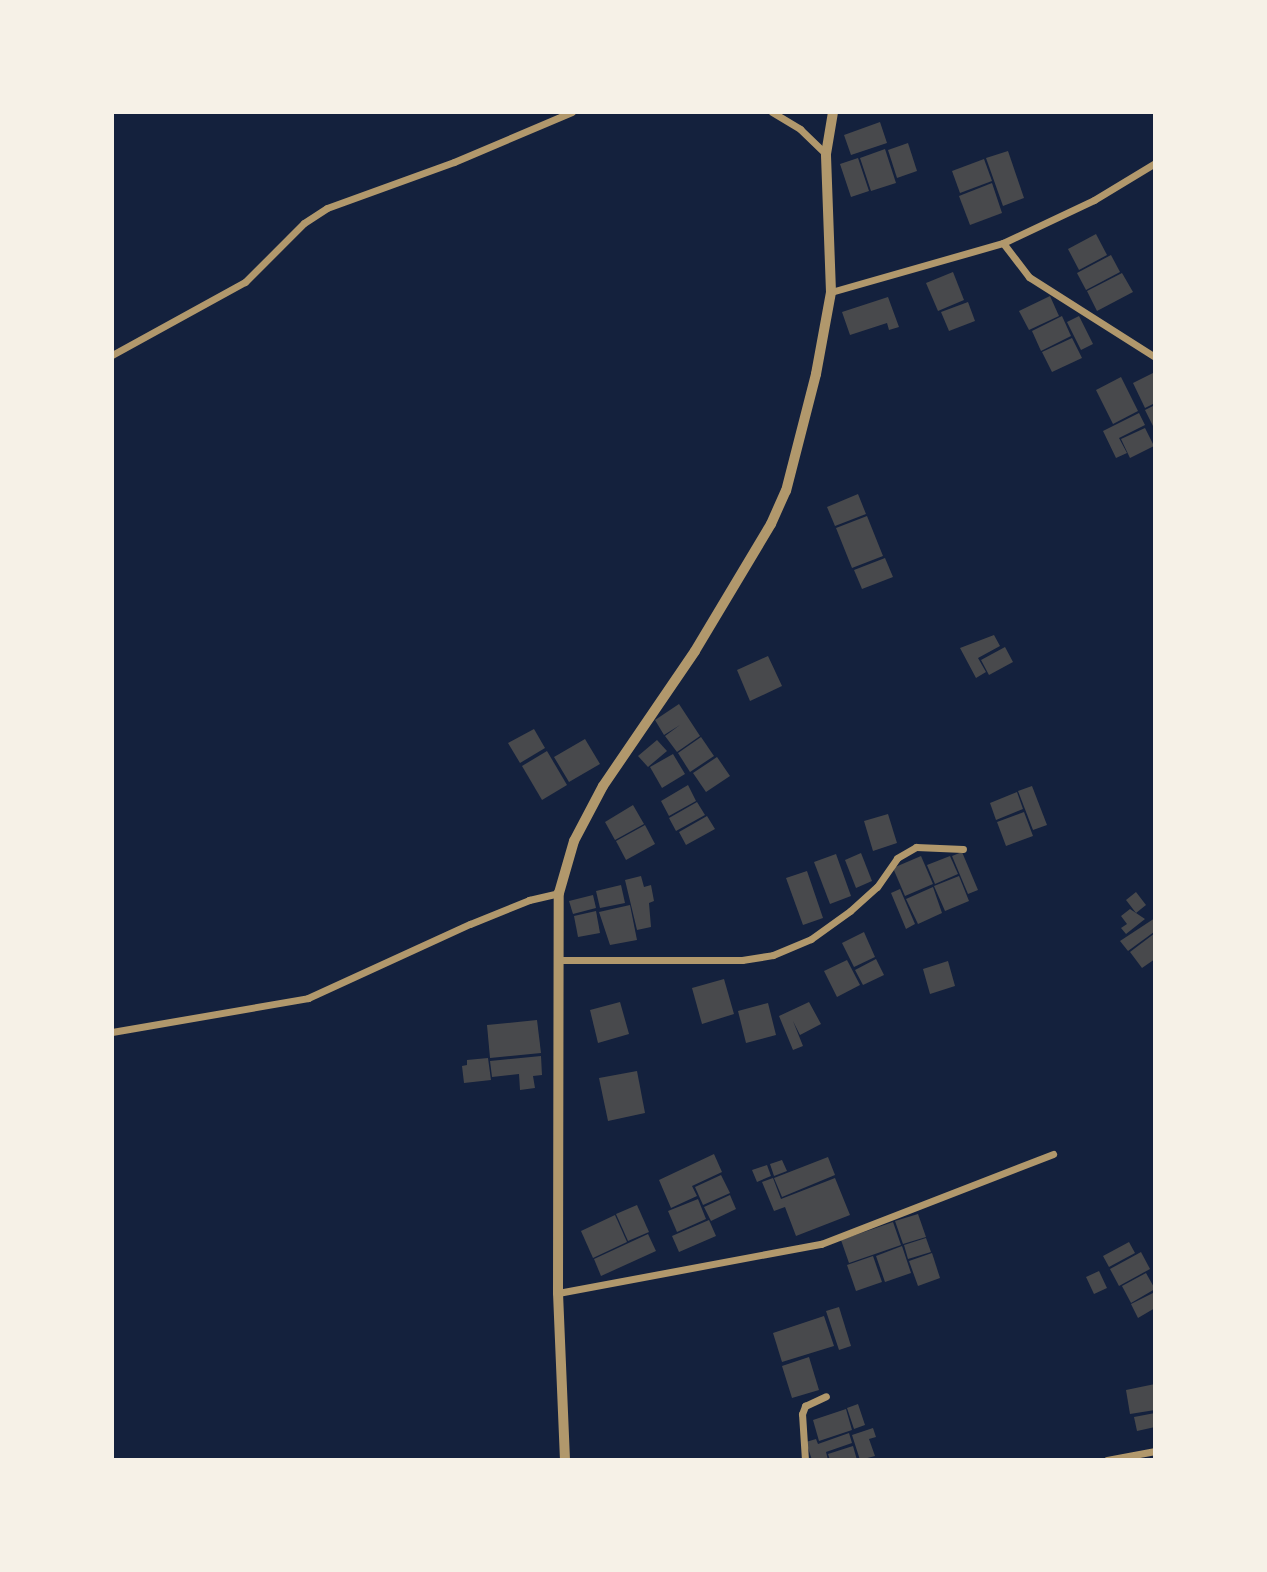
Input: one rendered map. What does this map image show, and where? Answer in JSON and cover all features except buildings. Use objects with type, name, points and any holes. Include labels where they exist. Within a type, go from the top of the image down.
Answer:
[{"type":"street","points":[[112,355],[245,282],[303,223],[327,208],[454,162],[572,112]]},
{"type":"street","points":[[772,112],[800,129],[826,155]]},
{"type":"street","points":[[565,1460],[566,1402],[558,1293],[559,893],[574,841],[603,786],[695,651],[771,524],[794,463],[831,292],[826,155],[833,112]]},
{"type":"street","points":[[831,292],[1003,243],[1094,200],[1155,163]]},
{"type":"street","points":[[1003,243],[1029,277],[1155,357]]},
{"type":"street","points":[[559,960],[742,960],[773,955],[811,939],[850,911],[906,853],[916,847],[963,849]]},
{"type":"street","points":[[112,1032],[308,998],[470,924],[529,900],[559,893]]},
{"type":"street","points":[[558,1293],[821,1244],[1053,1154]]},
{"type":"street","points":[[805,1460],[802,1414],[805,1406],[826,1395]]},
{"type":"street","points":[[1107,1460],[1155,1451]]}]
